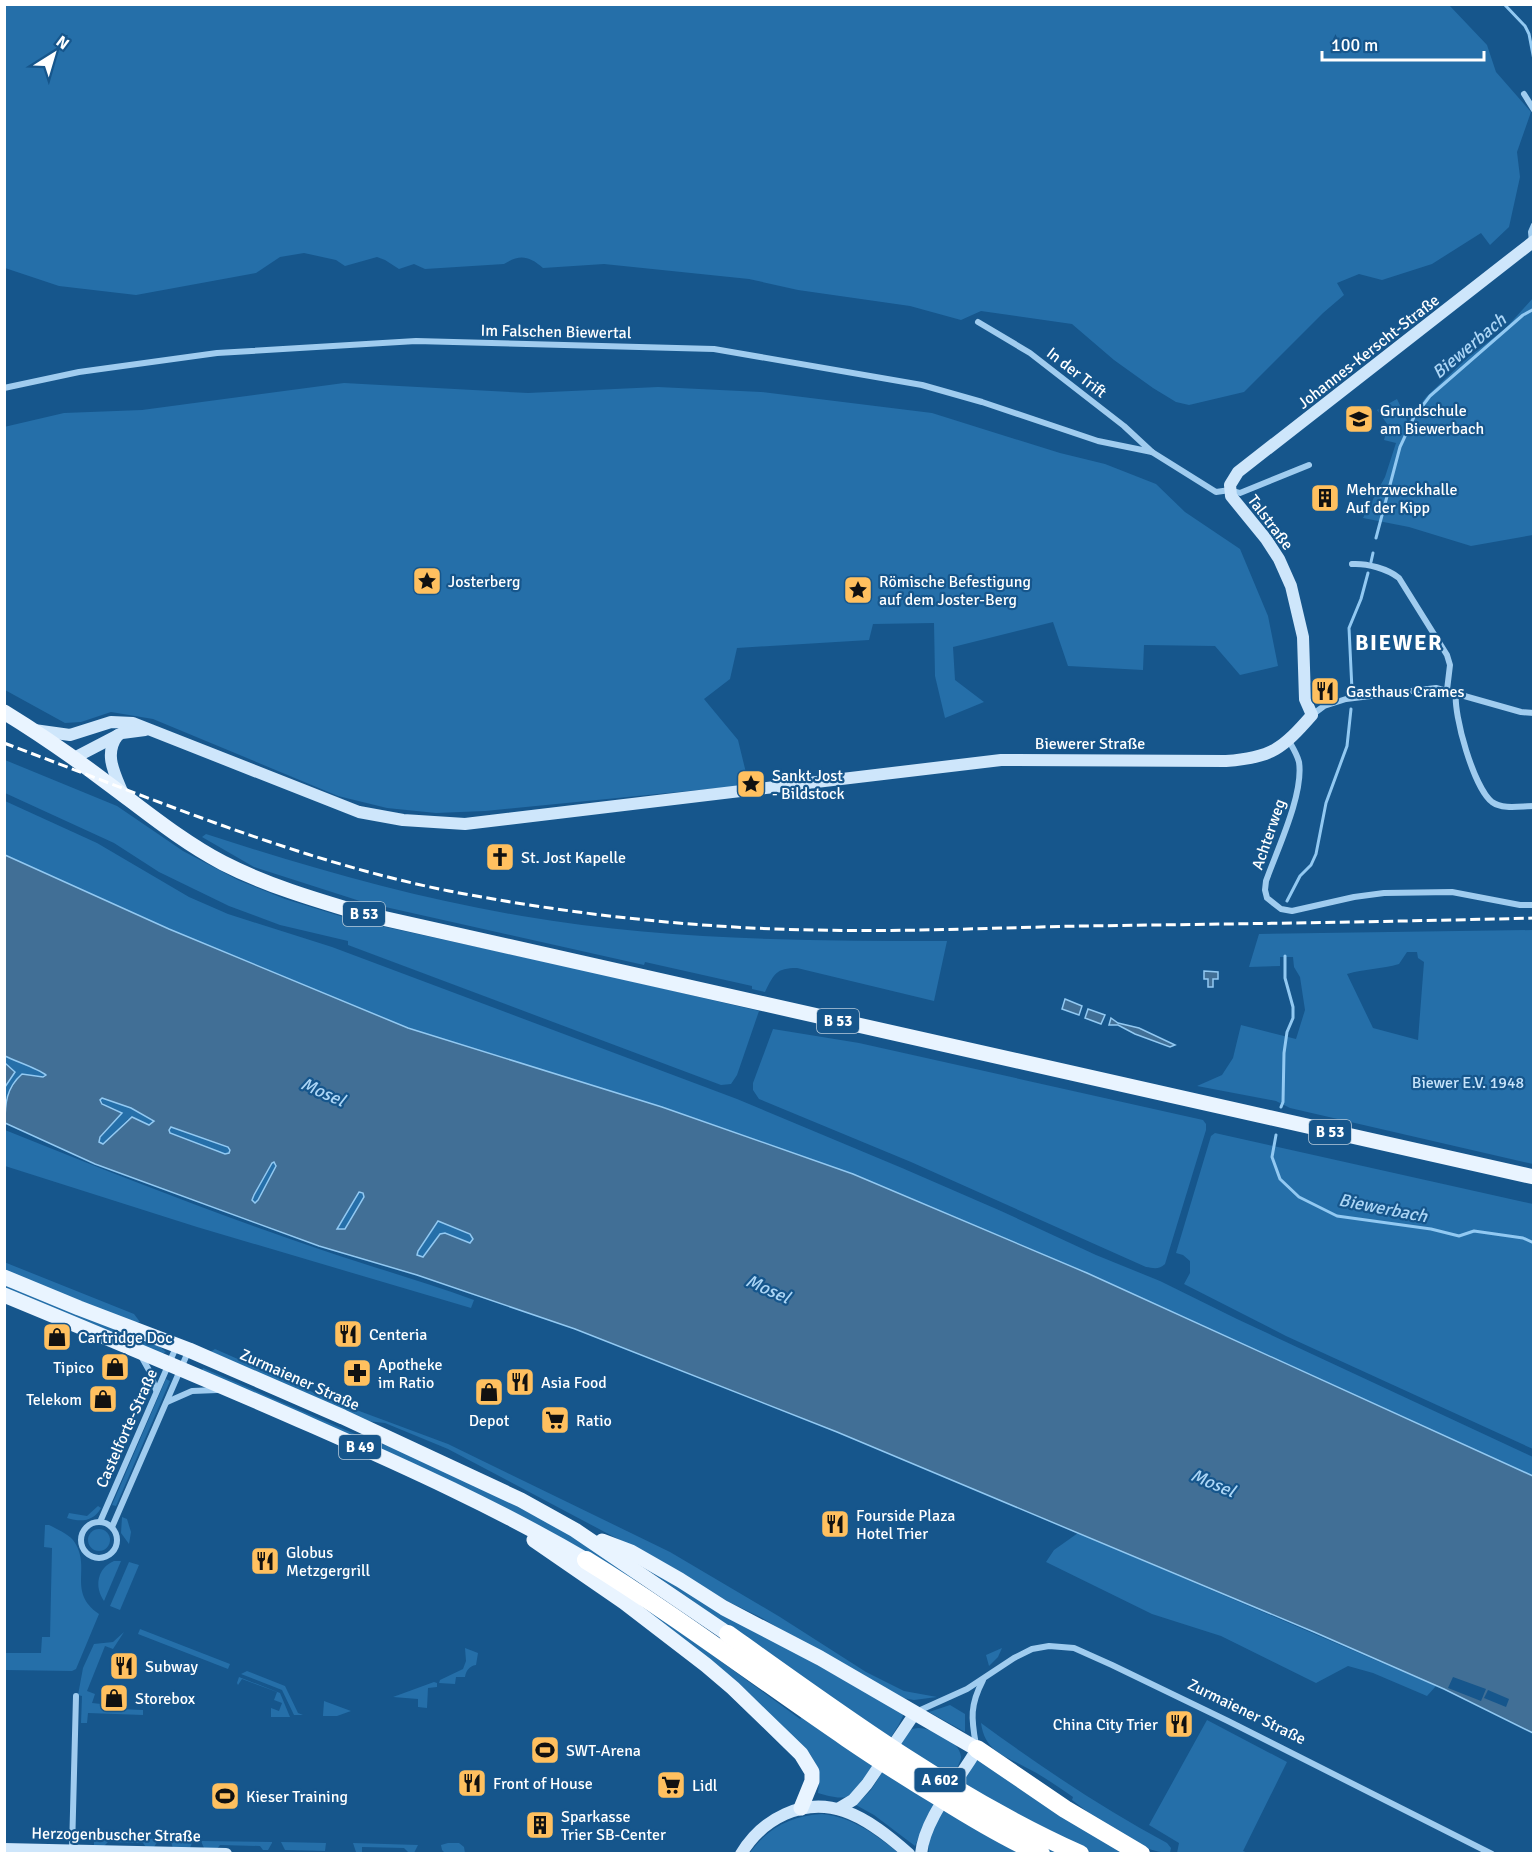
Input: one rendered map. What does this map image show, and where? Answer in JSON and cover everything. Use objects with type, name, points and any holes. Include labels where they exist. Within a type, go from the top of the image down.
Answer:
[{"type":"highway","name":"A 602","points":[[586,1560],[811,1704],[860,1729],[953,1788],[1080,1854]]},
{"type":"highway","name":"A 602","points":[[728,1634],[811,1704],[903,1776],[1008,1839],[1041,1854]]},
{"type":"highway","points":[[976,1749],[1065,1809],[1141,1854]]},
{"type":"main road","name":"B 53","points":[[4,712],[80,762],[188,842],[238,870],[294,892],[360,913],[1533,1178]]},
{"type":"main road","name":"Zurmaiener Straße","points":[[4,1277],[183,1347],[343,1417],[521,1500],[575,1530]]},
{"type":"main road","name":"B 49","points":[[4,1295],[364,1448],[484,1506]]},
{"type":"main road","name":"A 602","points":[[484,1506],[586,1560]]},
{"type":"main road","points":[[484,1506],[646,1619],[732,1688],[808,1763],[812,1772],[812,1781],[801,1808]]},
{"type":"main road","name":"A 602","points":[[575,1530],[728,1634]]},
{"type":"main road","points":[[575,1530],[631,1551],[724,1608],[810,1653],[976,1749]]},
{"type":"street","points":[[1524,94],[1533,110]]},
{"type":"street","points":[[1533,225],[1531,232],[1533,242]]},
{"type":"street","name":"Johannes-Kerscht-Straße","points":[[1230,490],[1233,478],[1238,472],[1533,242]]},
{"type":"street","name":"In der Trift","points":[[978,322],[1030,353],[1124,426],[1152,452]]},
{"type":"street","name":"Im Falschen Biewertal","points":[[4,388],[79,372],[217,352],[416,341],[714,349],[922,385],[982,402],[1098,441]]},
{"type":"street","name":"Talstraße","points":[[1098,441],[1152,452],[1216,492],[1230,490],[1236,502],[1279,559],[1291,586],[1304,637],[1305,699],[1312,715]]},
{"type":"street","points":[[1230,490],[1240,493],[1309,465]]},
{"type":"street","points":[[1352,564],[1361,563],[1393,573],[1399,578],[1447,655],[1450,665],[1447,690]]},
{"type":"street","name":"Biewerer Straße","points":[[33,730],[70,735],[104,724],[121,722],[139,725],[359,812],[403,820],[465,824],[1002,760],[1253,759],[1270,753],[1288,741],[1312,715],[1324,706],[1346,699],[1416,689],[1447,690],[1521,712],[1533,713]]},
{"type":"street","points":[[1456,692],[1456,715],[1471,765],[1484,792],[1491,801],[1500,806],[1533,806]]},
{"type":"street","points":[[80,762],[78,743],[87,730]]},
{"type":"street","points":[[80,762],[87,753],[119,734],[135,730],[152,731]]},
{"type":"street","points":[[119,734],[113,742],[110,753],[123,794]]},
{"type":"street","name":"Achterweg","points":[[1288,741],[1298,759],[1299,776],[1294,803],[1266,880],[1267,898],[1281,909],[1292,911],[1354,897],[1384,893],[1452,892],[1520,905],[1533,905]]},
{"type":"street","name":"Castelforte-Straße","points":[[183,1347],[175,1366],[156,1391],[100,1522],[89,1526],[82,1538],[84,1549],[92,1557],[102,1558],[112,1552],[117,1542],[112,1527],[166,1402],[175,1366],[183,1347]]},
{"type":"street","points":[[135,1349],[150,1372],[156,1391]]},
{"type":"street","name":"Castelforte-Straße","points":[[166,1402],[202,1389],[233,1391]]},
{"type":"street","points":[[100,1522],[112,1527]]},
{"type":"street","name":"Zurmaiener Straße","points":[[915,1713],[950,1698],[1032,1649],[1049,1646],[1074,1648],[1228,1721],[1492,1854]]},
{"type":"street","points":[[921,1854],[922,1842],[928,1827],[976,1749],[971,1720],[975,1695],[983,1679]]},
{"type":"street","points":[[72,1850],[76,1696]]},
{"type":"street","points":[[838,1809],[852,1800],[867,1784],[915,1713]]},
{"type":"street","points":[[741,1854],[763,1827],[775,1818],[801,1808],[824,1807],[838,1809],[856,1816],[875,1827],[909,1854]]},
{"type":"street","name":"Herzogenbuscher Straße","points":[[4,1849],[226,1854]]},
{"type":"green space","points":[[5,4],[1449,5],[1487,45],[1496,72],[1531,112],[1517,152],[1520,177],[1509,227],[1490,245],[1481,233],[1432,264],[1382,280],[1359,274],[1337,283],[1344,295],[1244,392],[1189,405],[1176,402],[1153,388],[1114,360],[1072,324],[981,311],[961,320],[910,306],[798,290],[749,279],[604,264],[543,268],[524,258],[504,264],[425,269],[414,264],[399,269],[377,257],[345,266],[336,260],[304,253],[280,257],[256,273],[136,295],[59,286],[5,268]]},
{"type":"green space","points":[[1533,298],[1533,535],[1471,546],[1409,527],[1363,518],[1385,477],[1396,443],[1384,440],[1388,425],[1377,410],[1397,399],[1408,422],[1426,397],[1466,359],[1505,329]]},
{"type":"green space","points":[[344,383],[528,393],[658,387],[761,392],[932,413],[1060,453],[1105,464],[1156,484],[1185,512],[1240,549],[1268,616],[1278,666],[1240,675],[1215,646],[1144,645],[1143,670],[1068,666],[1053,622],[953,647],[955,680],[984,702],[945,718],[935,676],[934,623],[873,624],[869,640],[737,648],[730,679],[704,699],[738,740],[749,785],[485,811],[436,813],[387,808],[338,796],[153,719],[111,712],[81,722],[65,723],[5,690],[4,427],[64,413],[142,410]]},
{"type":"green space","points":[[5,760],[117,806],[183,851],[238,880],[285,899],[353,920],[759,1011],[737,1075],[731,1084],[721,1085],[348,945],[348,941],[280,925],[229,906],[159,872],[114,843],[5,793]]},
{"type":"green space","points":[[5,801],[97,843],[189,897],[228,914],[332,947],[737,1099],[902,1168],[1096,1255],[1160,1281],[1533,1457],[1533,1476],[1087,1273],[853,1174],[662,1107],[408,1028],[169,929],[5,855]]},
{"type":"green space","points":[[206,834],[284,859],[402,891],[482,909],[575,924],[734,937],[947,941],[934,1001],[797,968],[784,969],[777,973],[765,992],[752,989],[752,986],[645,962],[644,965],[363,902],[254,867],[202,837]]},
{"type":"green space","name":"Biewer E.V. 1948","points":[[1533,930],[1533,1164],[1290,1108],[1276,1101],[1197,1086],[1222,1075],[1233,1058],[1241,1025],[1296,1039],[1305,1010],[1300,977],[1294,967],[1293,957],[1280,957],[1280,966],[1249,967],[1259,934]],"holes":[[[1407,952],[1417,952],[1418,958],[1424,962],[1418,1040],[1373,1028],[1347,974],[1399,964]]]},
{"type":"green space","points":[[773,1029],[859,1043],[1203,1120],[1206,1130],[1165,1264],[1158,1268],[1146,1267],[911,1162],[759,1099],[753,1090],[753,1083]]},
{"type":"green space","points":[[5,1056],[46,1075],[43,1077],[22,1074],[5,1100],[5,1087],[15,1072],[5,1063]]},
{"type":"green space","points":[[102,1098],[131,1108],[154,1121],[149,1125],[128,1119],[103,1144],[99,1142],[100,1138],[122,1113],[107,1106],[100,1100]]},
{"type":"green space","points":[[171,1127],[228,1147],[229,1153],[225,1154],[169,1133]]},
{"type":"green space","points":[[5,1130],[240,1221],[338,1256],[474,1300],[471,1308],[197,1227],[5,1166]]},
{"type":"green space","points":[[1215,1133],[1533,1204],[1533,1449],[1286,1336],[1184,1284],[1190,1273],[1190,1261],[1176,1253],[1211,1136]]},
{"type":"green space","points":[[274,1162],[276,1166],[255,1203],[252,1200],[254,1195]]},
{"type":"green space","points":[[359,1192],[363,1193],[364,1197],[345,1229],[336,1229]]},
{"type":"green space","points":[[439,1221],[471,1234],[473,1239],[471,1243],[445,1233],[440,1234],[423,1257],[417,1255],[418,1251]]},
{"type":"green space","points":[[4,1262],[134,1314],[140,1322],[133,1322],[5,1271]]},
{"type":"green space","points":[[4,1284],[158,1345],[166,1352],[161,1354],[5,1288]]},
{"type":"green space","points":[[215,1349],[335,1402],[448,1444],[670,1552],[780,1617],[866,1672],[904,1691],[937,1697],[914,1700],[903,1698],[814,1650],[762,1618],[727,1601],[667,1565],[448,1449],[385,1423],[366,1421],[210,1352]]},
{"type":"green space","points":[[203,1368],[364,1438],[404,1451],[478,1486],[572,1535],[635,1577],[633,1580],[201,1372]]},
{"type":"green space","points":[[166,1379],[170,1381],[116,1506],[112,1505]]},
{"type":"green space","points":[[98,1506],[101,1508],[98,1513],[90,1518],[77,1520],[67,1518],[69,1513],[87,1516]]},
{"type":"green space","points":[[122,1517],[127,1519],[131,1532],[129,1544],[121,1533]]},
{"type":"green space","points":[[45,1525],[59,1530],[73,1540],[79,1550],[81,1560],[84,1597],[99,1614],[76,1669],[72,1671],[5,1670],[5,1653],[41,1653],[42,1637],[50,1637],[52,1548],[44,1547]]},
{"type":"green space","points":[[99,1529],[109,1536],[110,1540],[103,1550],[99,1551],[89,1544],[88,1540],[95,1530]]},
{"type":"green space","points":[[1078,1533],[1436,1686],[1427,1696],[1373,1673],[1348,1666],[1316,1683],[1221,1636],[1152,1614],[1046,1562],[1054,1550]]},
{"type":"green space","points":[[572,1559],[693,1641],[800,1719],[820,1689],[642,1566],[902,1713],[903,1716],[874,1765],[852,1793],[839,1798],[818,1793],[819,1773],[810,1754]]},
{"type":"green space","points":[[114,1561],[121,1561],[104,1601],[99,1590],[99,1578],[104,1568]]},
{"type":"green space","points":[[129,1562],[139,1565],[120,1610],[110,1606]]},
{"type":"green space","points":[[140,1629],[230,1664],[228,1669],[138,1634]]},
{"type":"green space","points":[[124,1632],[113,1649],[105,1646],[87,1691],[95,1694],[92,1703],[120,1706],[120,1709],[143,1710],[143,1715],[88,1713],[87,1723],[81,1723],[82,1696],[78,1695],[83,1668],[94,1644],[113,1642]]},
{"type":"green space","points":[[465,1648],[478,1653],[476,1665],[468,1669],[465,1677],[456,1677],[455,1684],[439,1683],[440,1680],[463,1669],[466,1661]]},
{"type":"green space","points":[[1002,1648],[998,1657],[989,1666],[986,1655]]},
{"type":"green space","points":[[247,1671],[285,1686],[298,1713],[303,1715],[294,1715],[282,1690],[241,1674]]},
{"type":"green space","points":[[239,1677],[280,1693],[290,1717],[271,1717],[271,1708],[279,1711],[282,1703],[274,1700],[277,1692],[242,1679],[238,1685]]},
{"type":"green space","points":[[434,1682],[437,1683],[437,1687],[428,1688],[427,1708],[418,1707],[418,1699],[393,1697]]},
{"type":"green space","points":[[324,1701],[351,1711],[337,1716],[323,1716]]},
{"type":"green space","points":[[950,1705],[965,1714],[965,1732],[929,1712]]},
{"type":"green space","points":[[1207,1720],[1287,1762],[1243,1851],[1248,1853],[1177,1853],[1179,1843],[1149,1825]]},
{"type":"green space","points":[[981,1723],[1072,1786],[1167,1843],[1171,1848],[1170,1853],[1158,1852],[1119,1834],[1072,1800],[1073,1797],[1056,1785],[991,1747],[983,1733]]},
{"type":"green space","points":[[918,1728],[930,1730],[950,1740],[956,1745],[961,1757],[958,1766],[926,1819],[915,1846],[874,1815],[856,1805],[871,1790],[908,1732]]},
{"type":"green space","points":[[977,1759],[1128,1853],[929,1854],[932,1831],[938,1818]]},
{"type":"green space","points":[[822,1814],[854,1823],[900,1854],[749,1854],[772,1830],[790,1820]]},
{"type":"green space","points":[[94,1838],[159,1839],[154,1847],[146,1847],[143,1843],[108,1842],[104,1846],[94,1846]]},
{"type":"green space","points":[[170,1839],[193,1840],[190,1848],[173,1848]]},
{"type":"green space","points":[[201,1841],[272,1843],[268,1850],[263,1850],[260,1846],[220,1845],[217,1849],[204,1848]]},
{"type":"green space","points":[[281,1842],[326,1843],[325,1851],[285,1850]]},
{"type":"green space","points":[[353,1843],[418,1845],[414,1853],[404,1848],[362,1847],[362,1852],[356,1852]]},
{"type":"green space","points":[[459,1843],[464,1847],[465,1853],[445,1853],[441,1845]]},
{"type":"water","name":"Mosel","points":[[5,855],[169,929],[408,1028],[662,1107],[853,1174],[1087,1273],[1533,1476],[1533,1733],[1444,1689],[1314,1632],[837,1432],[575,1329],[417,1275],[319,1246],[95,1164],[5,1123],[8,1097],[17,1079],[22,1074],[43,1077],[46,1075],[5,1056]],"holes":[[[102,1098],[131,1108],[154,1121],[149,1125],[132,1117],[103,1144],[99,1142],[100,1137],[122,1113],[102,1104],[100,1100]],[[171,1127],[228,1147],[229,1153],[225,1154],[170,1133]],[[274,1162],[276,1166],[255,1203],[252,1200],[254,1195]],[[359,1192],[363,1193],[364,1197],[345,1229],[337,1229]],[[438,1221],[470,1234],[473,1239],[470,1243],[445,1233],[440,1234],[423,1257],[417,1255]]]},
{"type":"water","points":[[1204,971],[1218,972],[1218,979],[1213,979],[1213,987],[1208,987],[1208,979],[1204,979]]},
{"type":"water","points":[[1065,999],[1082,1006],[1079,1015],[1062,1009]]},
{"type":"water","points":[[1088,1009],[1105,1015],[1101,1024],[1085,1018]]},
{"type":"water","points":[[1111,1018],[1118,1023],[1139,1028],[1175,1045],[1170,1047],[1118,1025],[1109,1025]]},
{"type":"water","points":[[5,1063],[15,1072],[5,1087]]},
{"type":"pier","points":[[1453,1677],[1486,1689],[1481,1701],[1448,1688]]},
{"type":"pier","points":[[1488,1690],[1509,1699],[1506,1707],[1484,1698]]},
{"type":"waterway","name":"Biewerbach","points":[[1504,4],[1525,26],[1529,34],[1534,60]]},
{"type":"waterway","name":"Biewerbach","points":[[1376,538],[1400,447],[1414,417],[1430,396],[1523,315],[1534,309]]},
{"type":"waterway","name":"Biewerbach","points":[[1371,562],[1373,553]]},
{"type":"waterway","name":"Biewerbach","points":[[1352,690],[1349,628],[1361,599],[1368,573]]},
{"type":"waterway","name":"Biewerbach","points":[[1287,901],[1300,876],[1311,865],[1316,854],[1326,803],[1347,746],[1351,709]]},
{"type":"waterway","name":"Biewerbach","points":[[1281,1107],[1284,1053],[1287,1032],[1293,1018],[1293,1007],[1285,978],[1285,956]]},
{"type":"waterway","name":"Biewerbach","points":[[1276,1135],[1272,1157],[1280,1179],[1299,1197],[1337,1216],[1431,1229],[1459,1236],[1474,1231],[1523,1238],[1534,1243]]},
{"type":"railway","points":[[4,743],[224,826],[335,863],[449,891],[585,913],[677,923],[814,930],[947,930],[1534,918]]},
{"type":"place","name":"Grundschule am Biewerbach","points":[[1359,419]]},
{"type":"place","name":"Mehrzweckhalle Auf der Kipp","points":[[1325,498]]},
{"type":"place","name":"Josterberg","points":[[427,581]]},
{"type":"place","name":"Römische Befestigung auf dem Joster-Berg","points":[[858,590]]},
{"type":"place","name":"Gasthaus Crames","points":[[1325,691]]},
{"type":"place","name":"Sankt Jost - Bildstock","points":[[751,784]]},
{"type":"place","name":"St. Jost Kapelle","points":[[500,857]]},
{"type":"place","name":"Centeria","points":[[348,1334]]},
{"type":"place","name":"Cartridge Doc","points":[[57,1337]]},
{"type":"place","name":"Tipico","points":[[115,1367]]},
{"type":"place","name":"Apotheke im Ratio","points":[[357,1373]]},
{"type":"place","name":"Asia Food","points":[[520,1382]]},
{"type":"place","name":"Depot","points":[[489,1392]]},
{"type":"place","name":"Telekom","points":[[103,1399]]},
{"type":"place","name":"Ratio","points":[[555,1420]]},
{"type":"place","name":"Fourside Plaza Hotel Trier","points":[[835,1524]]},
{"type":"place","name":"Globus Metzgergrill","points":[[265,1561]]},
{"type":"place","name":"Subway","points":[[124,1666]]},
{"type":"place","name":"Storebox","points":[[114,1698]]},
{"type":"place","name":"China City Trier","points":[[1179,1724]]},
{"type":"place","name":"SWT-Arena","points":[[545,1750]]},
{"type":"place","name":"Front of House","points":[[472,1783]]},
{"type":"place","name":"Lidl","points":[[671,1785]]},
{"type":"place","name":"Kieser Training","points":[[225,1796]]},
{"type":"place","name":"Sparkasse Trier SB-Center","points":[[540,1825]]},
{"type":"district","name":"BIEWER","points":[[1399,642]]}]
